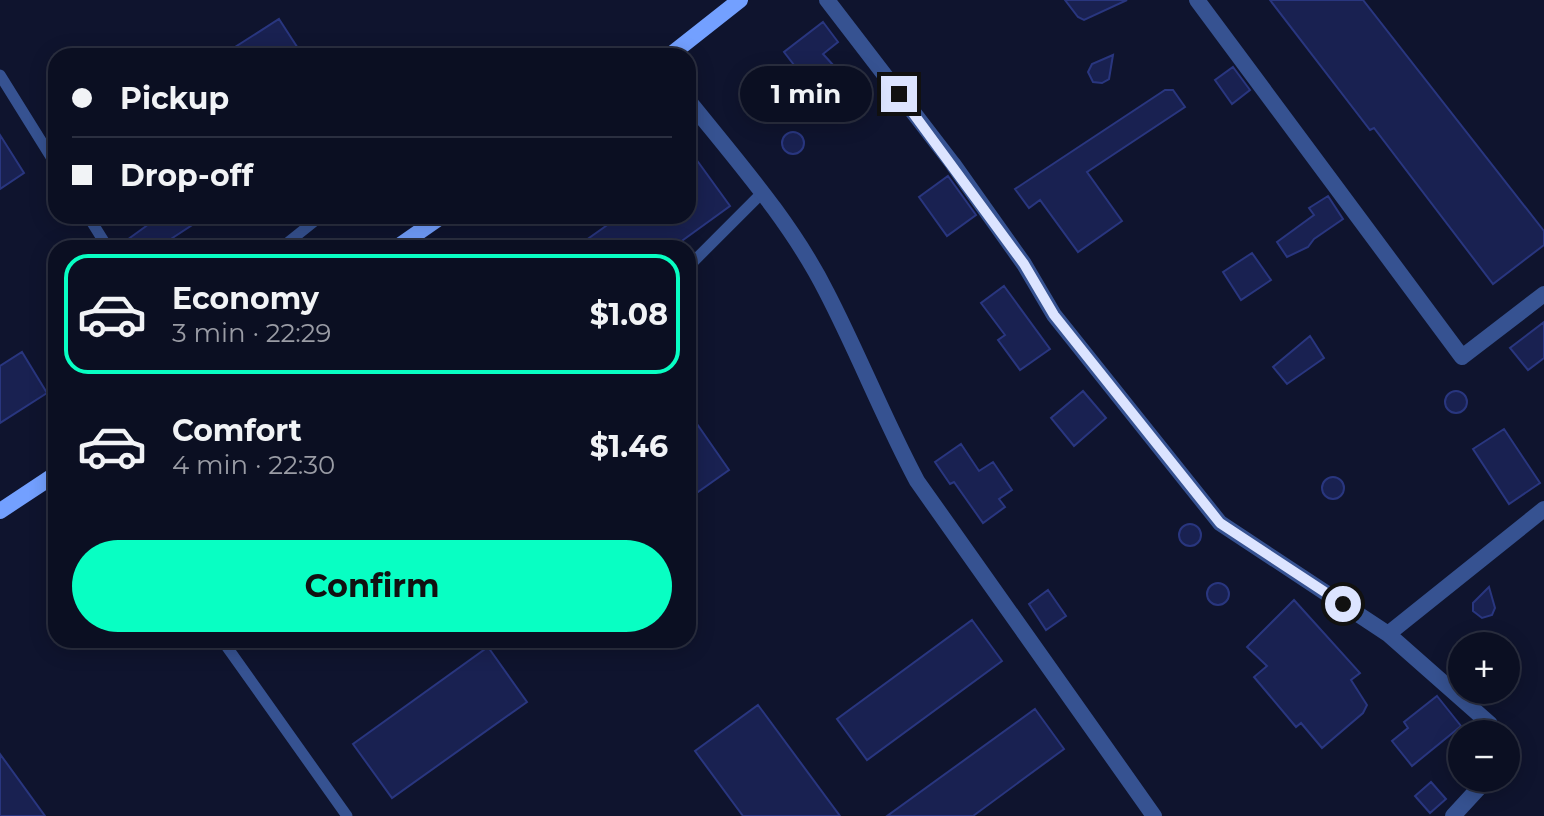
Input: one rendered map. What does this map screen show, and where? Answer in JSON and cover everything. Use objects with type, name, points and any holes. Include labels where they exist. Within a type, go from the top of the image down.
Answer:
[{"type":"main road","points":[[679,48],[740,0]]},
{"type":"main road","points":[[408,240],[430,224]]},
{"type":"main road","points":[[0,511],[48,479]]},
{"type":"street","points":[[827,0],[953,164],[1024,264],[1054,315],[1220,523],[1388,634],[1485,720]]},
{"type":"street","points":[[1197,0],[1462,357],[1544,294]]},
{"type":"street","points":[[696,110],[762,193],[826,291],[917,481],[1154,816]]},
{"type":"street","points":[[1388,634],[1544,509]]},
{"type":"street","points":[[1453,816],[1475,792]]},
{"type":"lane","points":[[0,75],[48,152]]},
{"type":"lane","points":[[696,259],[762,193]]},
{"type":"lane","points":[[291,240],[311,224]]},
{"type":"lane","points":[[228,648],[347,816]]},
{"type":"building","points":[[1065,0],[1127,0],[1084,20]]},
{"type":"building","points":[[1270,0],[1363,0],[1544,231],[1544,245],[1493,284],[1374,128],[1370,130]]},
{"type":"building","points":[[279,19],[298,48],[234,48]]},
{"type":"building","points":[[823,22],[838,42],[823,54],[846,79],[842,90],[836,91],[816,77],[808,83],[784,52]]},
{"type":"building","points":[[1113,55],[1109,79],[1102,83],[1093,82],[1088,72],[1092,64]]},
{"type":"building","points":[[1233,67],[1250,90],[1232,104],[1215,80]]},
{"type":"building","points":[[1165,90],[1173,90],[1185,107],[1087,172],[1122,221],[1078,252],[1040,200],[1029,208],[1015,189]]},
{"type":"building","points":[[793,132],[804,143],[793,154],[782,143]]},
{"type":"building","points":[[0,135],[24,173],[0,189]]},
{"type":"building","points":[[696,159],[730,206],[683,240],[586,240],[609,224],[696,224]]},
{"type":"building","points":[[948,176],[976,215],[947,236],[919,197]]},
{"type":"building","points":[[1328,196],[1343,219],[1314,239],[1308,247],[1287,257],[1277,242],[1314,215],[1309,208]]},
{"type":"building","points":[[149,224],[194,224],[169,240],[127,240]]},
{"type":"building","points":[[1252,253],[1271,280],[1241,300],[1223,272]]},
{"type":"building","points":[[1004,286],[1050,349],[1020,370],[998,340],[1005,335],[981,303]]},
{"type":"building","points":[[1544,322],[1544,358],[1528,370],[1510,348]]},
{"type":"building","points":[[1310,336],[1324,358],[1287,384],[1273,367]]},
{"type":"building","points":[[22,352],[47,393],[0,423],[0,366]]},
{"type":"building","points":[[1083,391],[1106,418],[1074,446],[1051,418]]},
{"type":"building","points":[[1456,391],[1464,394],[1467,402],[1464,410],[1456,413],[1448,410],[1445,402],[1448,394]]},
{"type":"building","points":[[696,423],[729,470],[696,493]]},
{"type":"building","points":[[1504,429],[1540,483],[1509,504],[1473,449]]},
{"type":"building","points":[[961,444],[979,471],[993,462],[1012,490],[999,499],[1005,507],[983,523],[954,482],[950,484],[935,462]]},
{"type":"building","points":[[1333,477],[1341,480],[1344,488],[1341,496],[1333,499],[1325,496],[1322,488],[1325,480]]},
{"type":"building","points":[[1190,524],[1198,527],[1201,535],[1198,543],[1190,546],[1182,543],[1179,535],[1182,527]]},
{"type":"building","points":[[1218,583],[1226,586],[1229,594],[1226,602],[1218,605],[1210,602],[1207,594],[1210,586]]},
{"type":"building","points":[[1489,587],[1495,608],[1492,615],[1482,618],[1473,611],[1473,603]]},
{"type":"building","points":[[1048,590],[1066,616],[1046,630],[1029,604]]},
{"type":"building","points":[[1294,600],[1360,673],[1351,680],[1367,705],[1363,713],[1322,748],[1301,723],[1296,727],[1254,677],[1267,666],[1247,647]]},
{"type":"building","points":[[972,620],[1002,661],[867,760],[837,719]]},
{"type":"building","points":[[487,648],[527,702],[392,798],[353,744]]},
{"type":"building","points":[[1437,696],[1456,720],[1448,720],[1448,737],[1412,766],[1392,741],[1408,728],[1404,722]]},
{"type":"building","points":[[758,705],[840,816],[743,816],[695,751]]},
{"type":"building","points":[[1035,709],[1064,749],[973,816],[887,816]]},
{"type":"building","points":[[0,754],[45,816],[0,816]]},
{"type":"building","points":[[1431,782],[1446,799],[1430,813],[1415,796]]},
{"type":"route","points":[[899,94],[1024,264],[1054,315],[1220,523],[1343,604]]}]
